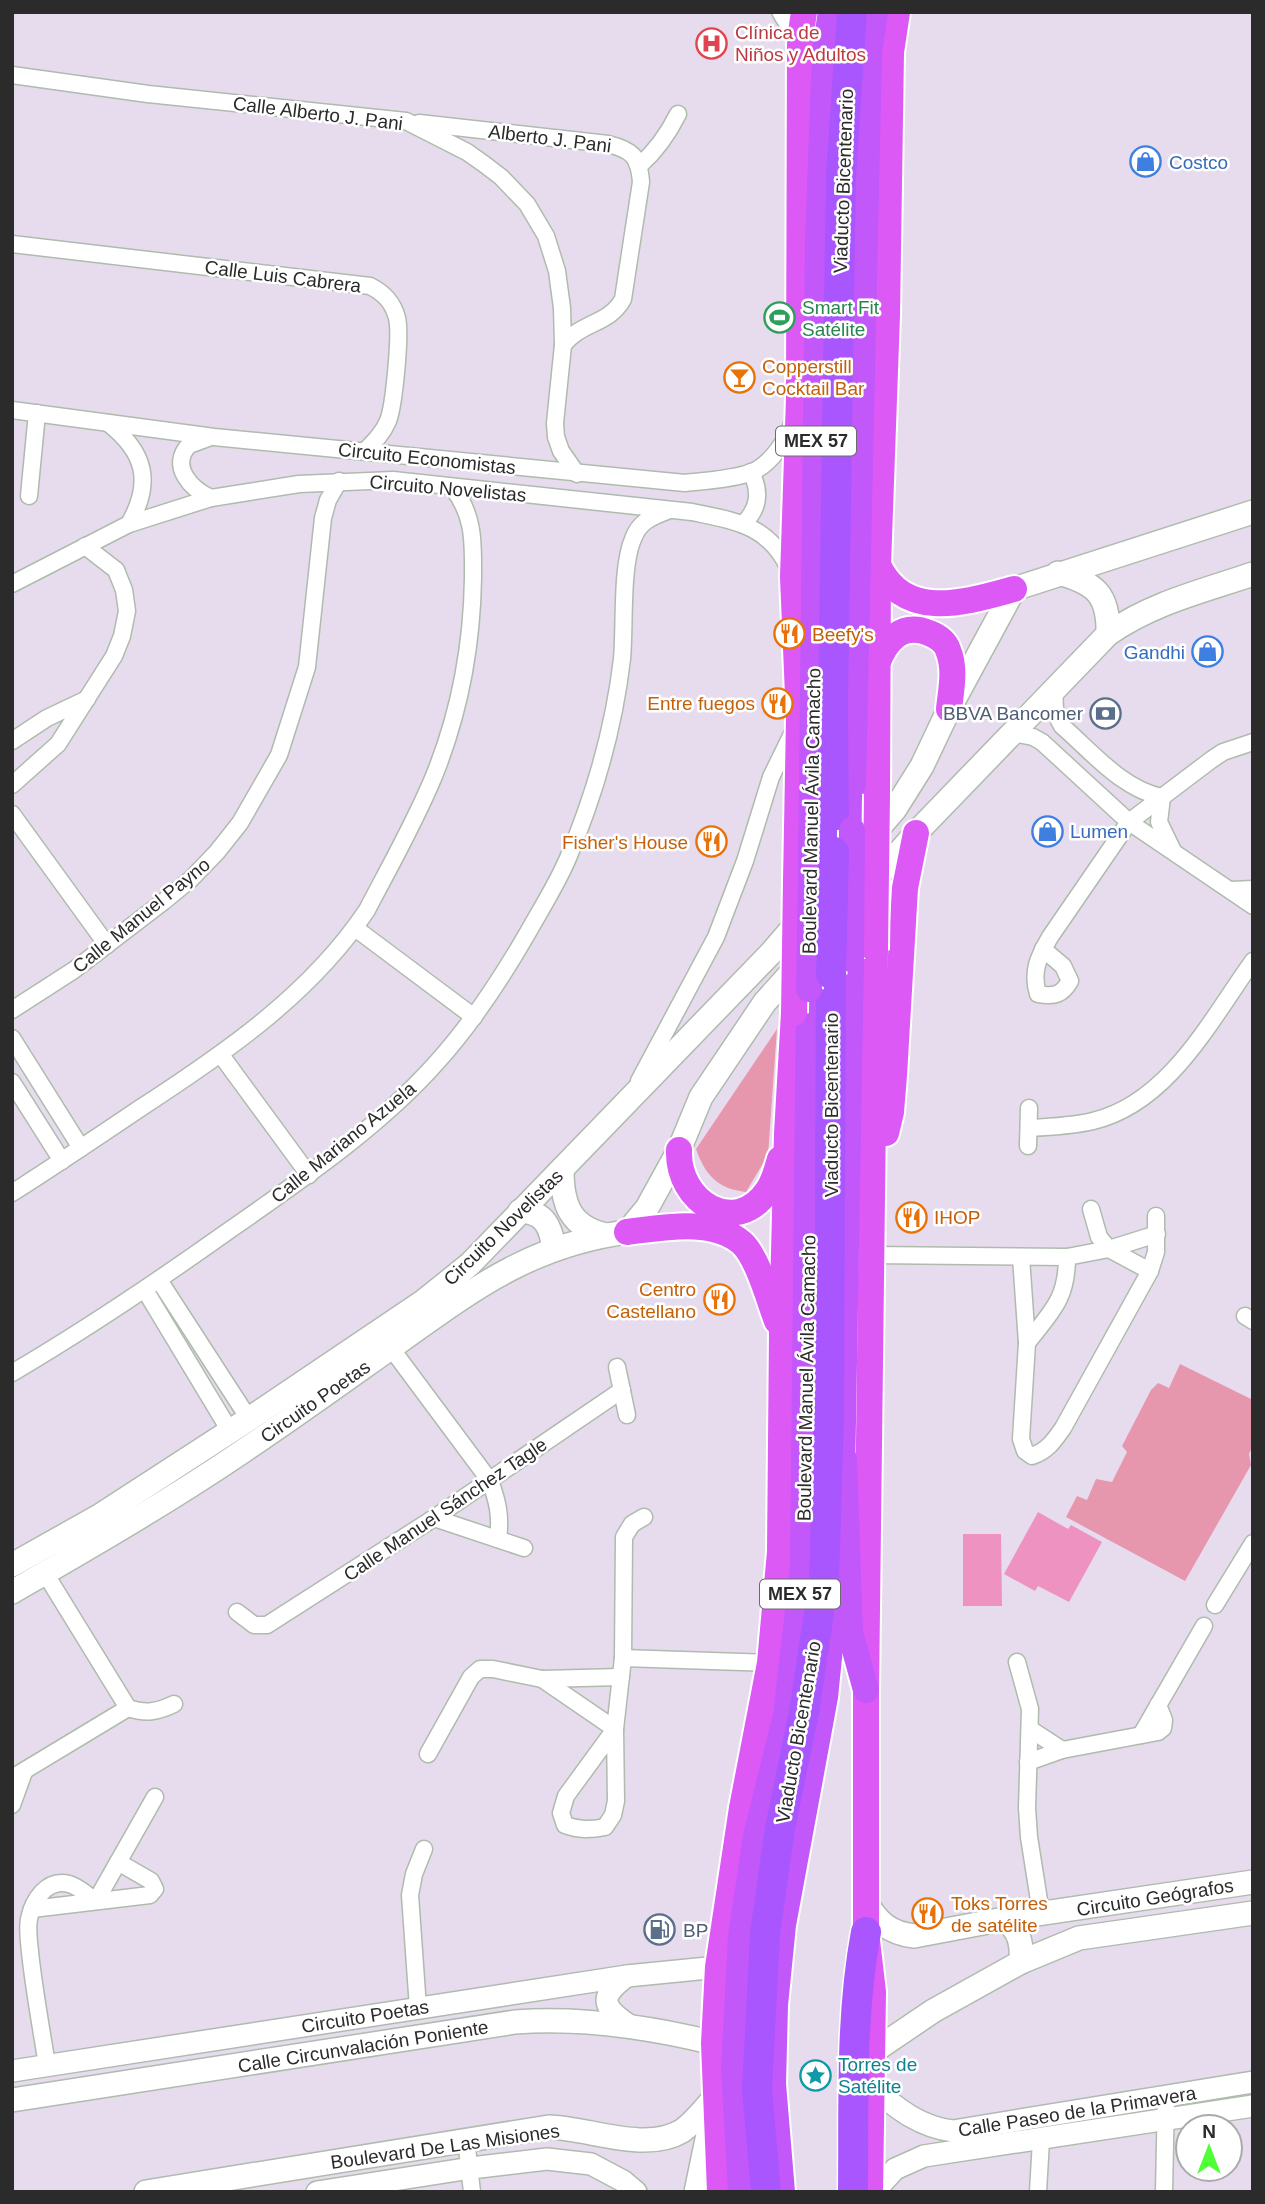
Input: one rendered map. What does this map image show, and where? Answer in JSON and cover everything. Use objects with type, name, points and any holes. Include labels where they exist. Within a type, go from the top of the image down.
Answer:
[{"type":"highway","name":"Boulevard Manuel Ávila Camacho","points":[[782,2192],[773,2084],[775,2005],[783,1925],[825,1697],[837,1584],[843,1440],[842,968],[803,876],[818,242],[825,50],[831,12]]},
{"type":"highway","name":"Viaducto Bicentenario","points":[[766,2192],[757,2090],[765,1934],[780,1828],[804,1712],[824,1580],[842,968],[843,841],[833,702],[841,174],[852,12]]},
{"type":"highway","name":"MEX 57","points":[[843,841],[869,53],[875,12]]},
{"type":"highway","name":"Boulevard Manuel Ávila Camacho","points":[[741,2192],[734,2067],[741,1936],[756,1836],[786,1715],[803,1568],[808,1195],[842,968]]},
{"type":"highway","points":[[843,1440],[850,1632],[866,1690]]},
{"type":"highway","points":[[853,2192],[855,2020],[858,1975],[866,1932]]},
{"type":"main road","name":"Boulevard Manuel Ávila Camacho","points":[[720,2192],[714,2043],[718,1967],[742,1808],[770,1662],[780,1552],[787,1134],[803,876],[793,577],[799,398],[800,39],[804,12]]},
{"type":"main road","name":"Boulevard Manuel Ávila Camacho","points":[[872,2192],[870,2136],[873,1992],[865,1900],[873,1189],[842,968],[877,794],[876,665],[887,316],[891,52],[897,12]]},
{"type":"main road","points":[[878,565],[886,579],[899,591],[927,603],[954,603],[1014,589],[1249,515]]},
{"type":"main road","points":[[1058,573],[1087,582],[1096,589],[1106,606],[1108,634]]},
{"type":"main road","points":[[617,1233],[647,1208],[680,1150],[701,1097],[765,1002],[916,833],[1108,634],[1160,604],[1253,574]]},
{"type":"main road","points":[[631,1095],[772,952],[895,809],[922,766],[949,709],[1014,589]]},
{"type":"main road","points":[[876,665],[883,646],[895,635],[906,630],[922,630],[937,636],[948,647],[951,662],[953,677],[949,709]]},
{"type":"main road","points":[[873,1189],[891,1112],[905,888],[916,833]]},
{"type":"main road","name":"Circuito Novelistas","points":[[12,1564],[101,1515],[424,1301],[470,1264],[631,1095]]},
{"type":"main road","points":[[680,1150],[679,1160],[684,1180],[697,1200],[712,1209],[736,1211],[759,1201],[768,1190],[775,1178],[787,1134]]},
{"type":"main road","points":[[562,1170],[563,1197],[571,1213],[583,1226],[617,1233],[690,1226],[727,1235],[742,1244],[753,1260],[782,1332]]},
{"type":"main road","points":[[520,1211],[538,1214],[547,1222],[554,1250]]},
{"type":"main road","name":"Circuito Poetas","points":[[12,1592],[112,1534],[250,1446],[482,1284],[528,1259],[617,1233]]},
{"type":"main road","name":"Circuito Geógrafos","points":[[865,1900],[873,1915],[885,1927],[914,1936],[1041,1913],[1253,1882]]},
{"type":"main road","points":[[1071,1910],[1070,1925],[1079,1938]]},
{"type":"main road","points":[[871,2053],[933,2011],[1020,1962],[1079,1938],[1253,1913]]},
{"type":"main road","points":[[1004,1919],[1019,1935],[1020,1962]]},
{"type":"main road","name":"Calle Circunvalación Poniente","points":[[12,2100],[515,2022],[571,2020],[630,2026],[714,2043]]},
{"type":"main road","points":[[696,2192],[716,2096]]},
{"type":"main road","name":"Boulevard De Las Misiones","points":[[146,2192],[258,2183],[466,2139],[549,2127],[643,2141],[664,2138],[691,2124],[716,2096]]},
{"type":"street","points":[[783,12],[800,39]]},
{"type":"street","name":"Calle Alberto J. Pani","points":[[12,75],[148,94],[406,121],[467,152],[484,164],[501,177],[527,205],[546,236],[557,271],[563,345],[556,437],[561,451],[576,474]]},
{"type":"street","points":[[563,345],[572,334],[583,327],[608,317],[624,299],[641,182],[640,165],[662,142],[678,114]]},
{"type":"street","name":"Alberto J. Pani","points":[[406,121],[608,144],[628,149],[640,165]]},
{"type":"street","name":"Calle Luis Cabrera","points":[[12,244],[370,286],[382,293],[397,316],[391,413],[383,431],[365,451]]},
{"type":"street","points":[[743,524],[752,515],[758,498],[751,472],[776,452],[791,429],[799,398]]},
{"type":"street","name":"Circuito Economistas","points":[[12,410],[214,437],[576,474],[685,483],[751,472]]},
{"type":"street","points":[[29,496],[37,413]]},
{"type":"street","points":[[107,422],[131,444],[142,468],[141,498],[129,524]]},
{"type":"street","points":[[211,498],[192,487],[184,474],[181,460],[189,445],[214,437]]},
{"type":"street","name":"Circuito Novelistas","points":[[12,584],[129,524],[211,498],[299,484],[393,480],[692,512],[743,524],[771,540],[781,552],[793,577]]},
{"type":"street","name":"Calle Manuel Payno","points":[[12,1010],[74,970],[191,879],[217,852],[249,808],[279,755],[307,667],[323,517],[328,500],[339,481]]},
{"type":"street","points":[[12,1193],[221,1055],[296,992],[355,928],[367,910],[433,778],[447,739],[464,670],[472,606],[473,541],[464,502],[452,487]]},
{"type":"street","name":"Calle Mariano Azuela","points":[[12,1373],[145,1290],[309,1175],[395,1104],[438,1062],[474,1017],[499,982],[567,860],[597,782],[622,658],[628,558],[632,541],[639,526],[651,517],[667,511]]},
{"type":"street","points":[[12,785],[58,744],[114,656],[122,636],[127,611],[124,590],[116,570],[85,546]]},
{"type":"street","points":[[1055,690],[1054,706],[1062,726],[1128,784],[1146,794],[1162,797]]},
{"type":"street","points":[[12,741],[47,718],[87,699]]},
{"type":"street","name":"Circuito Novelistas","points":[[631,1095],[716,937],[745,861],[771,777],[799,719]]},
{"type":"street","points":[[1013,733],[1033,737],[1042,742],[1129,822],[1253,906]]},
{"type":"street","points":[[1043,949],[1063,966],[1070,981],[1064,992],[1051,997],[1038,994],[1034,979],[1036,963],[1043,949],[1129,822],[1211,760],[1250,744]]},
{"type":"street","points":[[1162,797],[1159,822],[1174,852]]},
{"type":"street","points":[[12,814],[107,945]]},
{"type":"street","points":[[1231,890],[1253,888]]},
{"type":"street","points":[[355,928],[474,1017]]},
{"type":"street","points":[[1029,1128],[1096,1121],[1121,1111],[1146,1094],[1177,1065],[1253,961]]},
{"type":"street","points":[[12,1038],[81,1147]]},
{"type":"street","points":[[221,1055],[309,1175]]},
{"type":"street","points":[[12,1082],[62,1161]]},
{"type":"street","points":[[1028,1146],[1029,1108]]},
{"type":"street","points":[[1091,1209],[1099,1237],[1109,1249],[1150,1270]]},
{"type":"street","points":[[1021,1257],[1027,1343],[1021,1439],[1024,1451],[1032,1456],[1052,1444],[1063,1428],[1150,1270],[1156,1252],[1156,1216]]},
{"type":"street","points":[[871,1255],[1067,1256],[1109,1249],[1157,1234]]},
{"type":"street","points":[[1027,1343],[1056,1306],[1063,1292],[1067,1278],[1067,1256]]},
{"type":"street","points":[[159,1280],[240,1425]]},
{"type":"street","points":[[145,1290],[240,1425]]},
{"type":"street","points":[[391,1348],[490,1481],[499,1510],[498,1539]]},
{"type":"street","points":[[617,1367],[627,1415]]},
{"type":"street","name":"Calle Manuel Sánchez Tagle","points":[[237,1612],[254,1625],[267,1625],[490,1481],[622,1390]]},
{"type":"street","points":[[615,1729],[566,1796],[561,1813],[565,1825],[579,1830],[605,1827],[613,1815],[616,1801],[615,1729],[623,1658],[624,1537],[632,1524],[644,1517]]},
{"type":"street","points":[[434,1518],[524,1548]]},
{"type":"street","points":[[1215,1605],[1253,1543]]},
{"type":"street","points":[[45,1573],[134,1710]]},
{"type":"street","points":[[1141,1734],[1204,1626]]},
{"type":"street","points":[[623,1658],[770,1662]]},
{"type":"street","points":[[1017,1662],[1030,1709],[1029,1837],[1041,1913]]},
{"type":"street","points":[[428,1754],[471,1677],[480,1669],[542,1679],[621,1677]]},
{"type":"street","points":[[542,1679],[615,1729]]},
{"type":"street","points":[[12,1805],[18,1775],[134,1710],[155,1712],[174,1704]]},
{"type":"street","points":[[1028,1762],[1062,1750],[1158,1732],[1163,1728],[1164,1720],[1158,1705]]},
{"type":"street","points":[[1030,1729],[1062,1750]]},
{"type":"street","points":[[96,1901],[155,1797]]},
{"type":"street","points":[[418,2008],[410,1895],[414,1874],[424,1849]]},
{"type":"street","points":[[32,1909],[150,1895],[155,1889],[151,1881],[118,1862]]},
{"type":"street","points":[[47,2065],[32,1972],[28,1920],[42,1890],[55,1883],[70,1884],[96,1901]]},
{"type":"street","name":"Circuito Poetas","points":[[12,2071],[627,1976],[718,1967]]},
{"type":"street","points":[[627,1976],[610,1990],[606,2003],[610,2012],[630,2026]]},
{"type":"street","points":[[104,2056],[110,2085]]},
{"type":"street","name":"Calle Paseo de la Primavera","points":[[871,2087],[917,2121],[936,2129],[953,2131],[1253,2082]]},
{"type":"street","points":[[1164,2192],[1166,2098]]},
{"type":"street","name":"Calle Paseo de la Primavera","points":[[872,2192],[895,2169],[924,2156],[1253,2106]]},
{"type":"street","points":[[591,2164],[596,2134]]},
{"type":"street","points":[[870,2136],[895,2169],[894,2192]]},
{"type":"street","points":[[466,2139],[472,2192]]},
{"type":"street","points":[[1038,2192],[1041,2140]]},
{"type":"street","name":"Boulevard De Las Misiones","points":[[317,2192],[360,2189],[471,2168],[547,2160],[591,2164],[623,2181],[636,2192]]},
{"type":"shaded area","points":[[777,1029],[768,1155],[746,1192],[728,1188],[708,1173],[696,1149]]},
{"type":"shaded area","points":[[1180,1364],[1253,1400],[1253,1445],[1249,1454],[1251,1465],[1185,1581],[1066,1517],[1077,1496],[1087,1500],[1096,1479],[1112,1482],[1127,1452],[1122,1446],[1151,1390],[1158,1383],[1169,1388]]},
{"type":"shaded area","points":[[1038,1512],[1068,1529],[1071,1525],[1102,1542],[1069,1602],[1038,1586],[1035,1591],[1004,1574]]},
{"type":"shaded area","points":[[963,1534],[1001,1534],[1002,1606],[963,1606]]},
{"type":"place","name":"Clínica de Niños y Adultos","points":[[712,43]]},
{"type":"place","name":"Costco","points":[[1146,162]]},
{"type":"place","name":"Smart Fit Satélite","points":[[779,318]]},
{"type":"place","name":"Copperstill Cocktail Bar","points":[[739,377]]},
{"type":"place","name":"Beefy's","points":[[789,634]]},
{"type":"place","name":"Gandhi","points":[[1208,652]]},
{"type":"place","name":"Entre fuegos","points":[[778,703]]},
{"type":"place","name":"BBVA Bancomer","points":[[1106,713]]},
{"type":"place","name":"Lumen","points":[[1047,831]]},
{"type":"place","name":"Fisher's House","points":[[711,842]]},
{"type":"place","name":"IHOP","points":[[911,1217]]},
{"type":"place","name":"Centro Castellano","points":[[719,1300]]},
{"type":"place","name":"Toks Torres de satélite","points":[[928,1914]]},
{"type":"place","name":"BP","points":[[660,1930]]},
{"type":"place","name":"Torres de Satélite","points":[[815,2075]]}]
